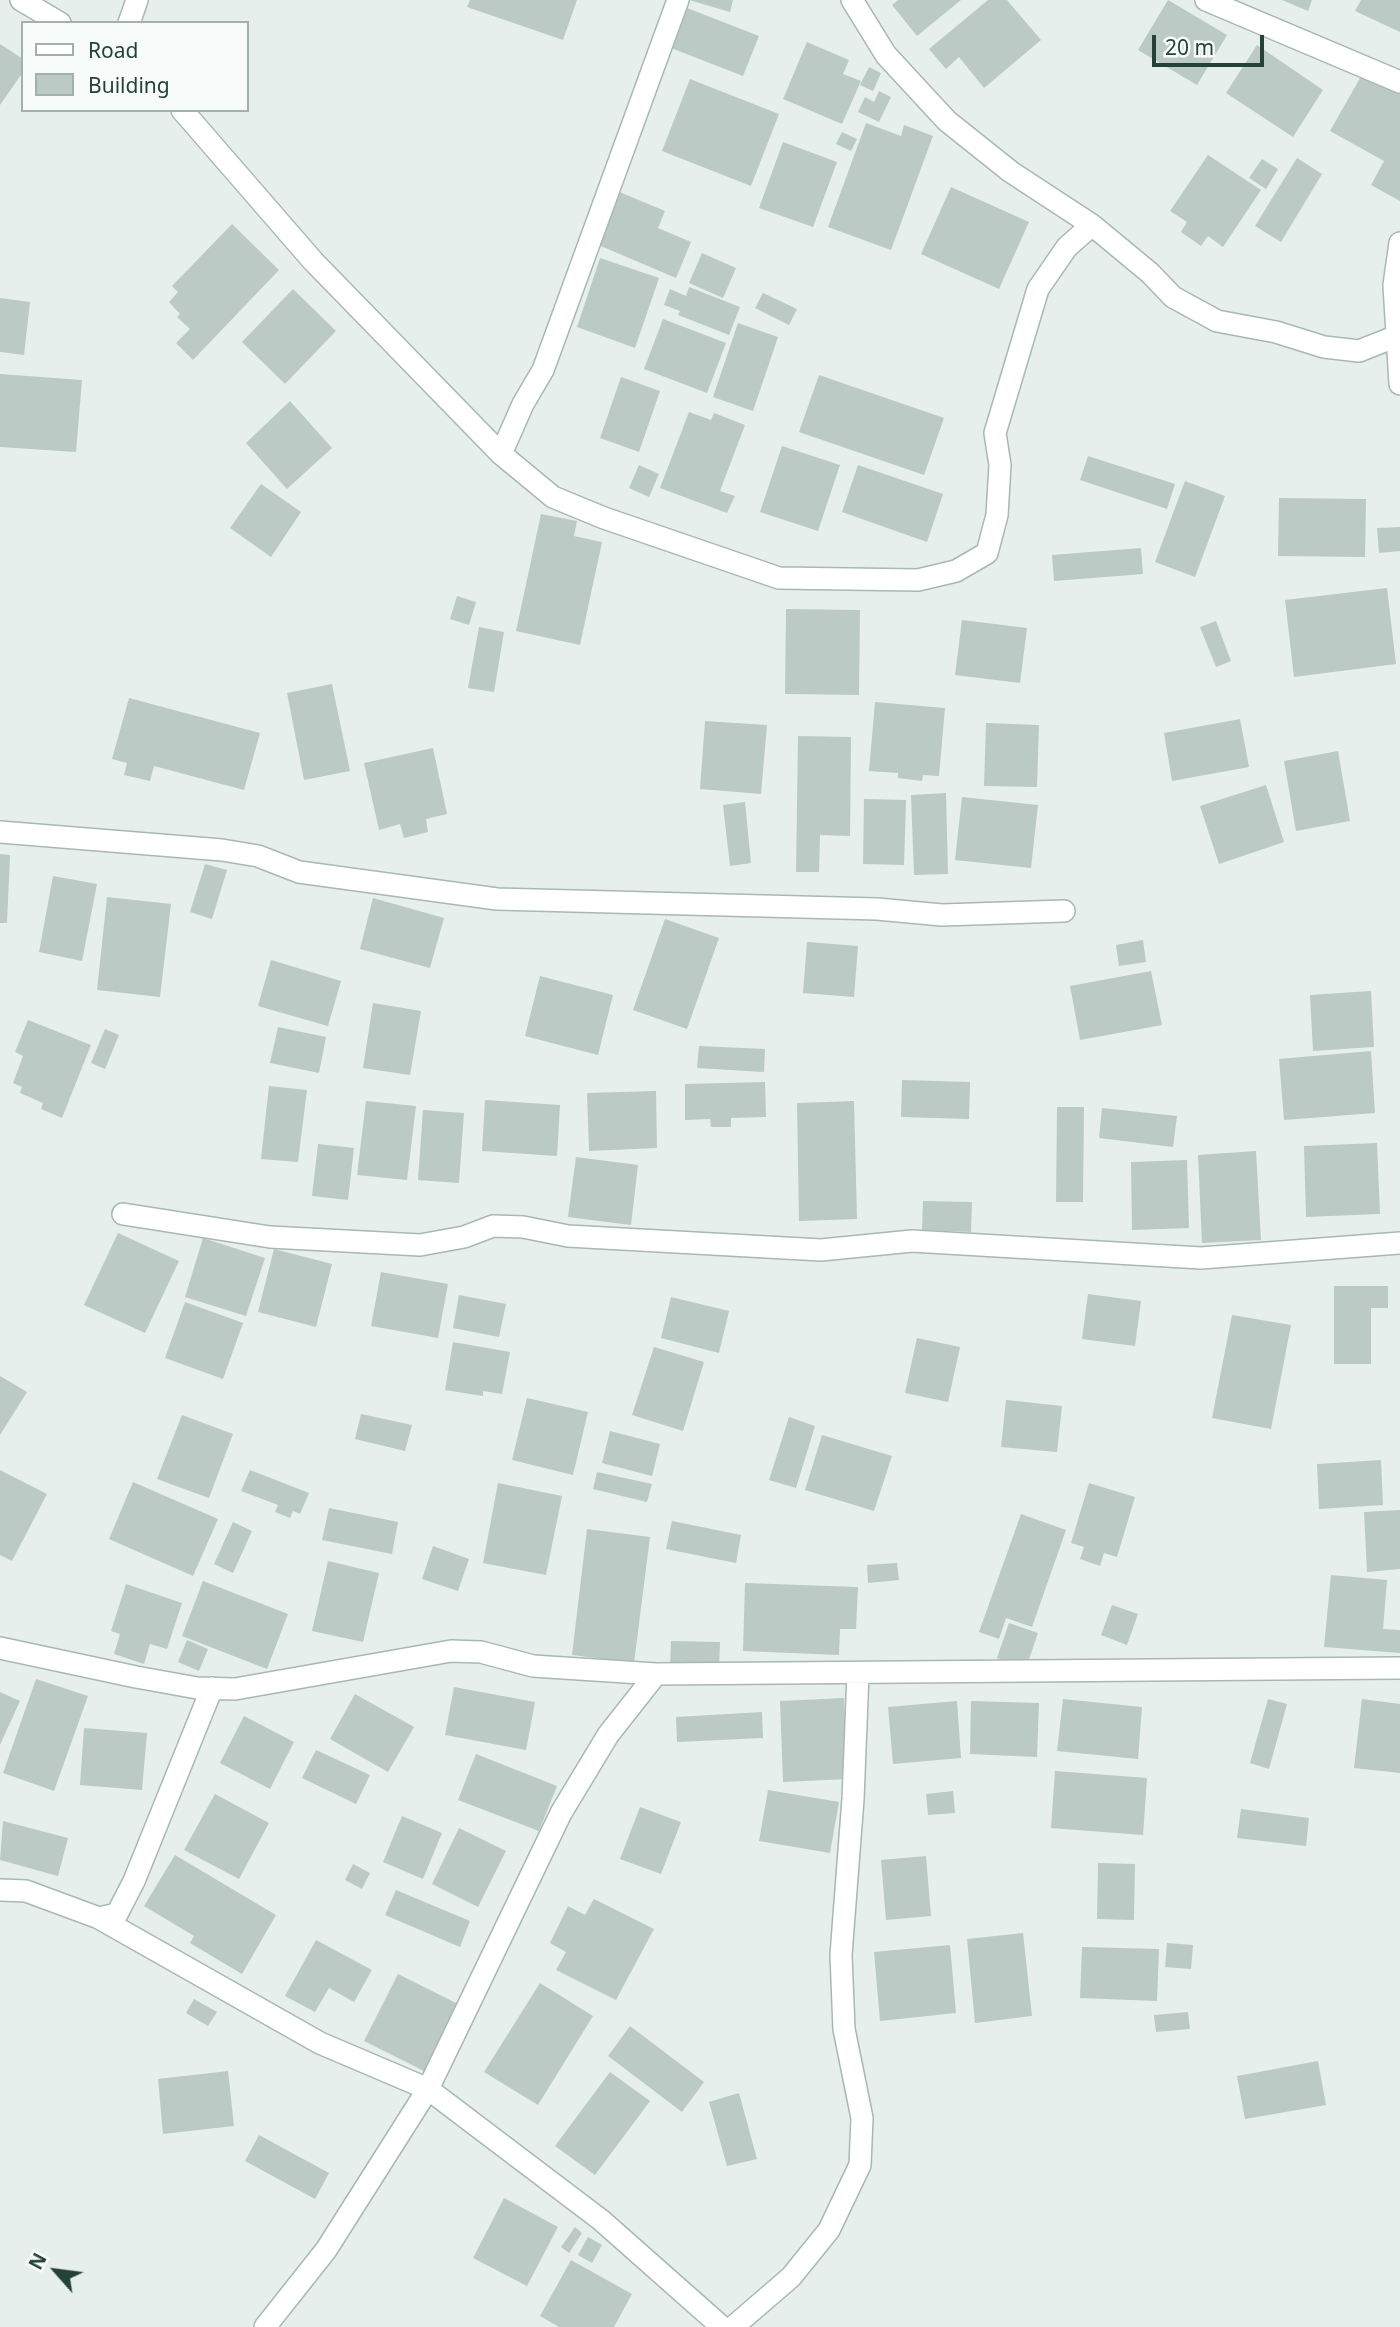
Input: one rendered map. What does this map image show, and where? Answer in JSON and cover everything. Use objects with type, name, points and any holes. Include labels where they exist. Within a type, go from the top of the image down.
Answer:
[{"type":"street","points":[[21,0],[57,21]]},
{"type":"street","points":[[130,21],[137,0]]},
{"type":"street","points":[[501,454],[523,404],[543,370],[678,0]]},
{"type":"street","points":[[852,0],[886,55],[947,121],[1011,172],[1092,225],[1150,273],[1173,297],[1217,321],[1276,332],[1324,347],[1359,351],[1397,337]]},
{"type":"street","points":[[1206,0],[1400,82]]},
{"type":"street","points":[[184,112],[313,261],[501,454],[553,496],[604,518],[779,578],[918,580],[956,571],[987,554],[998,502],[1000,465],[995,433],[1038,289],[1067,247],[1092,225]]},
{"type":"street","points":[[1400,243],[1397,337],[1400,384]]},
{"type":"street","points":[[0,832],[222,850],[258,856],[299,872],[497,899],[877,909],[942,915],[1064,911]]},
{"type":"street","points":[[123,1214],[270,1237],[420,1245],[464,1237],[493,1226],[523,1227],[568,1236],[821,1250],[912,1241],[1201,1258],[1400,1243]]},
{"type":"street","points":[[0,1648],[136,1677],[235,1689],[451,1651],[481,1652],[534,1666],[656,1674],[1400,1668]]},
{"type":"street","points":[[265,2327],[326,2250],[428,2089],[561,1813],[608,1735],[656,1674]]},
{"type":"street","points":[[733,2327],[791,2277],[829,2230],[860,2165],[862,2118],[844,2029],[841,1955],[853,1799],[858,1674]]},
{"type":"street","points":[[99,1918],[117,1914],[134,1881],[212,1688]]},
{"type":"street","points":[[0,1890],[26,1891],[99,1918],[320,2043],[428,2089],[601,2220],[722,2327]]},
{"type":"building","points":[[470,0],[577,0],[563,40],[467,7]]},
{"type":"building","points":[[689,0],[733,0],[730,12]]},
{"type":"building","points":[[898,0],[961,0],[917,36],[892,5]]},
{"type":"building","points":[[988,0],[1007,0],[1041,40],[984,88],[959,57],[946,69],[929,49]]},
{"type":"building","points":[[1168,0],[1227,35],[1197,85],[1138,50]]},
{"type":"building","points":[[1282,0],[1312,0],[1308,11]]},
{"type":"building","points":[[1361,0],[1400,0],[1400,32],[1355,11]]},
{"type":"building","points":[[687,8],[759,36],[743,76],[671,48]]},
{"type":"building","points":[[807,42],[849,60],[843,74],[861,81],[842,124],[783,99]]},
{"type":"building","points":[[0,44],[21,58],[21,75],[0,105]]},
{"type":"building","points":[[1257,45],[1323,90],[1293,137],[1226,93]]},
{"type":"building","points":[[869,67],[881,73],[873,91],[860,85]]},
{"type":"building","points":[[1364,71],[1400,92],[1400,201],[1371,185],[1384,161],[1330,131]]},
{"type":"building","points":[[690,79],[779,114],[751,186],[662,151]]},
{"type":"building","points":[[879,91],[891,97],[879,122],[858,112],[865,97],[874,102]]},
{"type":"building","points":[[866,123],[901,136],[904,125],[933,136],[891,250],[828,227]]},
{"type":"building","points":[[842,132],[857,139],[851,151],[836,144]]},
{"type":"building","points":[[783,142],[837,162],[813,227],[759,208]]},
{"type":"building","points":[[1208,155],[1261,190],[1223,247],[1208,236],[1201,246],[1181,232],[1187,222],[1170,211]]},
{"type":"building","points":[[1297,158],[1322,174],[1281,242],[1255,226]]},
{"type":"building","points":[[1262,159],[1278,169],[1266,189],[1249,178]]},
{"type":"building","points":[[951,187],[1029,222],[999,289],[921,254]]},
{"type":"building","points":[[617,191],[665,211],[658,228],[691,242],[676,278],[596,244]]},
{"type":"building","points":[[232,224],[279,270],[193,360],[176,343],[190,329],[177,317],[180,314],[169,302],[178,292],[172,286]]},
{"type":"building","points":[[702,253],[736,268],[723,298],[689,283]]},
{"type":"building","points":[[600,258],[659,278],[635,348],[577,327]]},
{"type":"building","points":[[689,287],[740,307],[729,335],[678,315],[680,311],[664,305],[670,289],[686,296]]},
{"type":"building","points":[[293,289],[336,331],[285,384],[242,342]]},
{"type":"building","points":[[763,293],[797,309],[789,325],[755,308]]},
{"type":"building","points":[[0,298],[30,302],[24,355],[0,352]]},
{"type":"building","points":[[663,319],[726,343],[707,393],[644,369]]},
{"type":"building","points":[[738,323],[778,337],[753,411],[713,397]]},
{"type":"building","points":[[0,374],[82,380],[76,452],[0,447]]},
{"type":"building","points":[[819,375],[944,418],[924,475],[799,432]]},
{"type":"building","points":[[621,377],[660,391],[639,452],[600,438]]},
{"type":"building","points":[[290,401],[332,448],[287,489],[246,443]]},
{"type":"building","points":[[689,412],[711,420],[714,413],[745,425],[720,491],[735,496],[727,513],[660,488]]},
{"type":"building","points":[[782,446],[840,465],[818,531],[760,512]]},
{"type":"building","points":[[1088,456],[1175,484],[1167,509],[1080,480]]},
{"type":"building","points":[[639,465],[659,474],[649,497],[629,488]]},
{"type":"building","points":[[858,465],[943,494],[927,542],[842,512]]},
{"type":"building","points":[[1185,481],[1225,496],[1195,577],[1155,562]]},
{"type":"building","points":[[261,484],[301,512],[271,557],[230,528]]},
{"type":"building","points":[[1279,498],[1366,499],[1365,557],[1278,556]]},
{"type":"building","points":[[541,514],[577,521],[574,536],[602,542],[580,645],[516,631]]},
{"type":"building","points":[[1400,527],[1400,551],[1379,553],[1377,528]]},
{"type":"building","points":[[1141,548],[1143,574],[1054,581],[1052,555]]},
{"type":"building","points":[[1387,588],[1396,664],[1294,677],[1285,600]]},
{"type":"building","points":[[457,596],[476,602],[469,625],[450,619]]},
{"type":"building","points":[[786,609],[860,610],[859,695],[785,694]]},
{"type":"building","points":[[962,620],[1027,628],[1020,683],[955,675]]},
{"type":"building","points":[[1216,621],[1231,661],[1216,667],[1200,627]]},
{"type":"building","points":[[479,627],[504,632],[494,692],[468,688]]},
{"type":"building","points":[[332,684],[350,771],[304,780],[287,693]]},
{"type":"building","points":[[129,698],[260,733],[244,790],[154,766],[150,781],[124,775],[127,763],[112,759]]},
{"type":"building","points":[[875,702],[945,708],[939,776],[923,775],[922,781],[898,778],[898,773],[869,771]]},
{"type":"building","points":[[1240,719],[1249,767],[1172,781],[1164,733]]},
{"type":"building","points":[[705,721],[767,725],[761,794],[700,789]]},
{"type":"building","points":[[986,723],[1039,725],[1037,787],[984,786]]},
{"type":"building","points":[[798,736],[851,737],[850,836],[820,835],[819,872],[796,872]]},
{"type":"building","points":[[433,748],[447,814],[426,819],[428,832],[404,838],[400,824],[379,830],[364,763]]},
{"type":"building","points":[[1338,751],[1350,821],[1296,831],[1284,761]]},
{"type":"building","points":[[1266,785],[1284,842],[1219,864],[1200,806]]},
{"type":"building","points":[[946,793],[948,874],[914,875],[911,795]]},
{"type":"building","points":[[962,797],[1038,805],[1031,868],[955,860]]},
{"type":"building","points":[[864,799],[906,800],[904,865],[863,864]]},
{"type":"building","points":[[745,802],[751,863],[730,866],[723,805]]},
{"type":"building","points":[[0,854],[10,855],[7,923],[0,923]]},
{"type":"building","points":[[205,864],[227,870],[212,919],[190,912]]},
{"type":"building","points":[[53,876],[97,884],[82,961],[39,952]]},
{"type":"building","points":[[107,897],[171,904],[160,997],[97,990]]},
{"type":"building","points":[[373,898],[444,918],[430,968],[360,949]]},
{"type":"building","points":[[665,919],[719,938],[687,1029],[633,1010]]},
{"type":"building","points":[[1143,940],[1146,962],[1119,966],[1116,945]]},
{"type":"building","points":[[807,942],[858,946],[854,997],[803,993]]},
{"type":"building","points":[[271,960],[341,981],[328,1026],[258,1006]]},
{"type":"building","points":[[1151,971],[1162,1025],[1080,1040],[1070,986]]},
{"type":"building","points":[[540,976],[613,995],[598,1055],[525,1036]]},
{"type":"building","points":[[1371,991],[1374,1047],[1313,1051],[1310,995]]},
{"type":"building","points":[[373,1003],[421,1011],[410,1075],[363,1068]]},
{"type":"building","points":[[28,1020],[91,1045],[62,1118],[41,1109],[43,1103],[20,1093],[22,1087],[13,1083],[23,1056],[15,1052]]},
{"type":"building","points":[[278,1027],[326,1037],[319,1073],[270,1063]]},
{"type":"building","points":[[105,1029],[119,1035],[105,1069],[91,1063]]},
{"type":"building","points":[[699,1046],[765,1049],[764,1072],[697,1068]]},
{"type":"building","points":[[1371,1051],[1375,1113],[1284,1120],[1279,1059]]},
{"type":"building","points":[[902,1080],[970,1082],[969,1119],[901,1117]]},
{"type":"building","points":[[765,1082],[766,1117],[731,1118],[731,1127],[711,1127],[710,1119],[685,1120],[685,1084]]},
{"type":"building","points":[[269,1086],[307,1090],[298,1162],[261,1159]]},
{"type":"building","points":[[656,1091],[657,1148],[589,1151],[587,1093]]},
{"type":"building","points":[[485,1100],[560,1105],[557,1156],[482,1151]]},
{"type":"building","points":[[366,1101],[416,1106],[407,1180],[357,1175]]},
{"type":"building","points":[[854,1101],[857,1219],[799,1221],[797,1103]]},
{"type":"building","points":[[1057,1107],[1084,1107],[1083,1202],[1056,1202]]},
{"type":"building","points":[[1102,1108],[1177,1116],[1173,1147],[1099,1138]]},
{"type":"building","points":[[423,1110],[464,1113],[459,1183],[418,1180]]},
{"type":"building","points":[[1377,1143],[1380,1214],[1306,1217],[1304,1146]]},
{"type":"building","points":[[318,1144],[354,1148],[348,1200],[312,1196]]},
{"type":"building","points":[[1256,1151],[1261,1240],[1202,1243],[1198,1155]]},
{"type":"building","points":[[576,1157],[638,1165],[631,1225],[568,1217]]},
{"type":"building","points":[[1187,1160],[1189,1228],[1132,1230],[1131,1162]]},
{"type":"building","points":[[923,1201],[972,1202],[971,1232],[922,1230]]},
{"type":"building","points":[[118,1233],[179,1261],[145,1333],[84,1305]]},
{"type":"building","points":[[203,1238],[265,1258],[246,1316],[185,1297]]},
{"type":"building","points":[[274,1249],[332,1264],[316,1327],[258,1312]]},
{"type":"building","points":[[381,1272],[448,1284],[438,1338],[371,1326]]},
{"type":"building","points":[[1334,1286],[1388,1286],[1388,1308],[1371,1308],[1371,1364],[1334,1364]]},
{"type":"building","points":[[1088,1294],[1141,1301],[1135,1346],[1082,1339]]},
{"type":"building","points":[[459,1295],[506,1304],[499,1337],[453,1328]]},
{"type":"building","points":[[671,1297],[729,1311],[719,1353],[661,1338]]},
{"type":"building","points":[[185,1302],[243,1323],[223,1379],[165,1358]]},
{"type":"building","points":[[1232,1315],[1291,1325],[1271,1429],[1212,1418]]},
{"type":"building","points":[[917,1338],[960,1347],[948,1402],[905,1393]]},
{"type":"building","points":[[453,1342],[510,1352],[502,1394],[483,1391],[483,1396],[445,1390]]},
{"type":"building","points":[[654,1347],[704,1362],[683,1431],[632,1415]]},
{"type":"building","points":[[0,1376],[27,1392],[0,1435]]},
{"type":"building","points":[[527,1398],[588,1412],[573,1475],[512,1460]]},
{"type":"building","points":[[1006,1400],[1062,1406],[1057,1452],[1001,1447]]},
{"type":"building","points":[[361,1414],[412,1425],[405,1451],[355,1439]]},
{"type":"building","points":[[182,1415],[233,1434],[209,1498],[157,1479]]},
{"type":"building","points":[[789,1417],[815,1426],[796,1488],[769,1480]]},
{"type":"building","points":[[610,1431],[660,1444],[652,1476],[602,1463]]},
{"type":"building","points":[[822,1435],[892,1456],[874,1511],[805,1490]]},
{"type":"building","points":[[1381,1460],[1383,1505],[1319,1509],[1317,1464]]},
{"type":"building","points":[[0,1470],[47,1494],[12,1561],[0,1555]]},
{"type":"building","points":[[250,1470],[309,1493],[300,1514],[293,1511],[290,1518],[275,1512],[278,1505],[241,1491]]},
{"type":"building","points":[[597,1472],[652,1484],[647,1502],[593,1489]]},
{"type":"building","points":[[133,1482],[218,1519],[193,1576],[109,1539]]},
{"type":"building","points":[[498,1483],[562,1496],[546,1575],[483,1563]]},
{"type":"building","points":[[1089,1483],[1135,1497],[1117,1557],[1104,1553],[1100,1566],[1080,1559],[1084,1547],[1071,1543]]},
{"type":"building","points":[[329,1508],[398,1522],[392,1554],[322,1540]]},
{"type":"building","points":[[1400,1510],[1400,1569],[1367,1572],[1364,1512]]},
{"type":"building","points":[[1021,1514],[1066,1530],[1032,1627],[1006,1618],[999,1639],[979,1632]]},
{"type":"building","points":[[672,1521],[741,1535],[736,1563],[666,1549]]},
{"type":"building","points":[[233,1522],[252,1531],[233,1573],[214,1564]]},
{"type":"building","points":[[587,1529],[650,1537],[634,1663],[572,1655]]},
{"type":"building","points":[[433,1546],[469,1559],[458,1591],[422,1579]]},
{"type":"building","points":[[328,1561],[379,1573],[363,1642],[312,1631]]},
{"type":"building","points":[[897,1563],[899,1580],[868,1583],[867,1565]]},
{"type":"building","points":[[1331,1575],[1387,1580],[1383,1629],[1400,1630],[1400,1653],[1324,1647]]},
{"type":"building","points":[[203,1581],[288,1614],[267,1669],[182,1636]]},
{"type":"building","points":[[745,1583],[858,1587],[856,1629],[840,1629],[839,1655],[743,1651]]},
{"type":"building","points":[[126,1584],[182,1603],[167,1649],[150,1644],[144,1664],[114,1654],[120,1634],[111,1631]]},
{"type":"building","points":[[1112,1605],[1138,1614],[1127,1645],[1101,1635]]},
{"type":"building","points":[[1009,1623],[1038,1633],[1026,1668],[997,1658]]},
{"type":"building","points":[[187,1640],[208,1649],[199,1671],[178,1662]]},
{"type":"building","points":[[671,1641],[720,1642],[719,1670],[670,1669]]},
{"type":"building","points":[[36,1679],[88,1696],[54,1791],[3,1773]]},
{"type":"building","points":[[454,1687],[535,1702],[526,1750],[445,1735]]},
{"type":"building","points":[[0,1692],[20,1701],[0,1745]]},
{"type":"building","points":[[355,1694],[414,1727],[388,1772],[330,1739]]},
{"type":"building","points":[[844,1698],[847,1779],[783,1782],[780,1701]]},
{"type":"building","points":[[1063,1699],[1142,1707],[1138,1759],[1057,1751]]},
{"type":"building","points":[[1268,1699],[1287,1704],[1269,1769],[1250,1763]]},
{"type":"building","points":[[1362,1699],[1400,1704],[1400,1773],[1354,1768]]},
{"type":"building","points":[[957,1701],[961,1758],[893,1764],[888,1707]]},
{"type":"building","points":[[971,1701],[1039,1703],[1037,1757],[970,1754]]},
{"type":"building","points":[[762,1712],[763,1738],[677,1742],[676,1717]]},
{"type":"building","points":[[244,1716],[294,1742],[270,1789],[220,1763]]},
{"type":"building","points":[[84,1728],[147,1733],[142,1790],[80,1785]]},
{"type":"building","points":[[316,1750],[370,1775],[356,1804],[302,1778]]},
{"type":"building","points":[[476,1754],[557,1786],[539,1831],[458,1800]]},
{"type":"building","points":[[1055,1771],[1147,1778],[1143,1835],[1051,1828]]},
{"type":"building","points":[[768,1790],[839,1802],[830,1853],[759,1841]]},
{"type":"building","points":[[953,1791],[955,1813],[928,1815],[926,1794]]},
{"type":"building","points":[[215,1794],[269,1823],[239,1879],[184,1850]]},
{"type":"building","points":[[640,1807],[681,1822],[661,1874],[620,1859]]},
{"type":"building","points":[[1241,1809],[1309,1818],[1306,1846],[1237,1838]]},
{"type":"building","points":[[402,1816],[442,1833],[423,1879],[383,1862]]},
{"type":"building","points":[[3,1821],[68,1838],[58,1876],[0,1860]]},
{"type":"building","points":[[459,1828],[506,1851],[478,1907],[432,1884]]},
{"type":"building","points":[[175,1855],[276,1915],[242,1974],[190,1943],[194,1936],[144,1906]]},
{"type":"building","points":[[926,1856],[931,1916],[886,1920],[881,1860]]},
{"type":"building","points":[[1098,1863],[1135,1864],[1134,1920],[1097,1919]]},
{"type":"building","points":[[353,1864],[370,1873],[362,1889],[345,1880]]},
{"type":"building","points":[[396,1890],[470,1921],[460,1947],[385,1915]]},
{"type":"building","points":[[594,1899],[654,1929],[616,2000],[556,1970],[566,1952],[550,1943],[568,1906],[585,1915]]},
{"type":"building","points":[[1023,1933],[1032,2016],[975,2023],[967,1939]]},
{"type":"building","points":[[316,1940],[372,1970],[354,2002],[329,1988],[315,2012],[285,1996]]},
{"type":"building","points":[[1167,1943],[1193,1945],[1191,1969],[1165,1967]]},
{"type":"building","points":[[950,1945],[956,2013],[880,2021],[874,1952]]},
{"type":"building","points":[[1082,1947],[1159,1949],[1157,2001],[1080,1998]]},
{"type":"building","points":[[398,1974],[458,2004],[424,2071],[364,2041]]},
{"type":"building","points":[[540,1983],[593,2016],[538,2105],[484,2072]]},
{"type":"building","points":[[194,1999],[217,2012],[208,2026],[186,2013]]},
{"type":"building","points":[[1188,2012],[1190,2029],[1156,2032],[1154,2015]]},
{"type":"building","points":[[630,2026],[704,2082],[682,2112],[608,2056]]},
{"type":"building","points":[[1318,2061],[1326,2105],[1245,2119],[1237,2076]]},
{"type":"building","points":[[228,2071],[234,2126],[163,2134],[158,2079]]},
{"type":"building","points":[[610,2072],[650,2101],[595,2175],[555,2146]]},
{"type":"building","points":[[739,2093],[757,2159],[727,2166],[709,2102]]},
{"type":"building","points":[[259,2135],[329,2173],[315,2199],[245,2161]]},
{"type":"building","points":[[504,2198],[558,2227],[527,2286],[473,2258]]},
{"type":"building","points":[[575,2227],[582,2233],[569,2253],[561,2247]]},
{"type":"building","points":[[588,2237],[602,2245],[592,2263],[578,2255]]},
{"type":"building","points":[[571,2260],[632,2294],[614,2327],[559,2327],[540,2316]]}]
